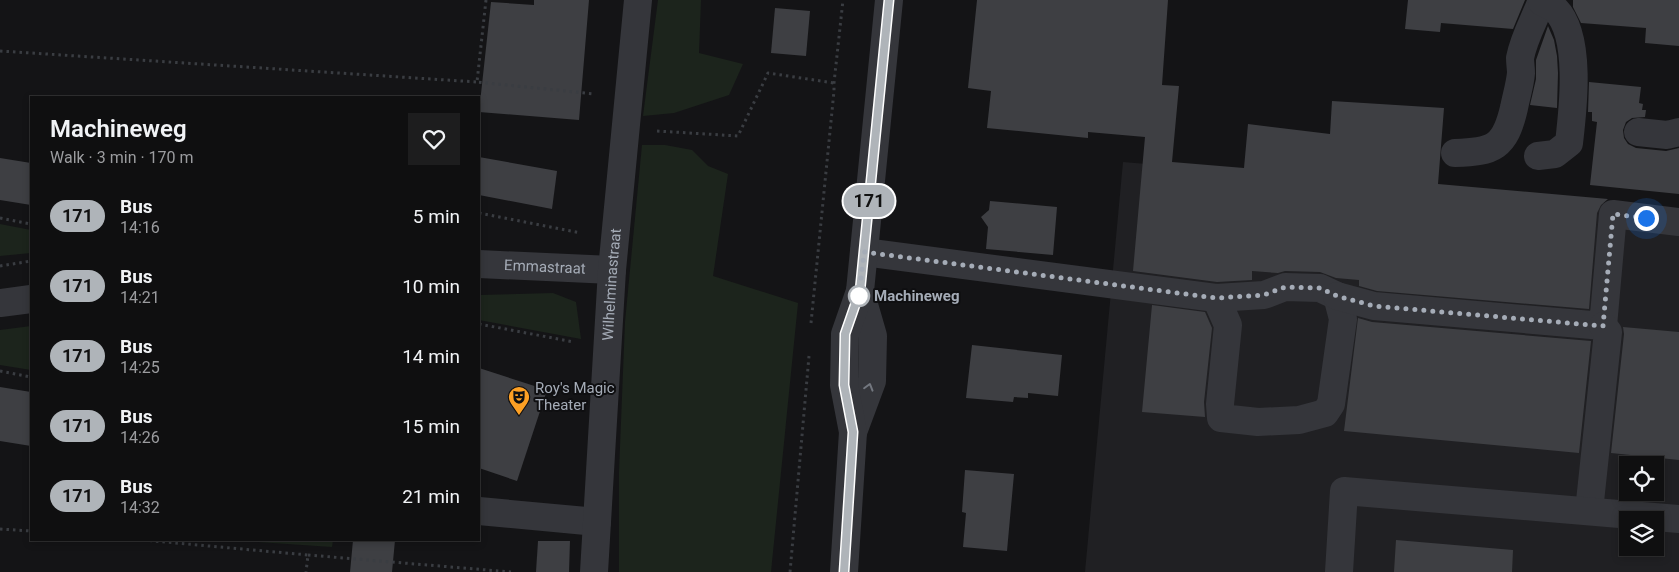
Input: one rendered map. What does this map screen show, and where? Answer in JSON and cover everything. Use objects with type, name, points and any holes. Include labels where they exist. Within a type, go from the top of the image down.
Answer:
[{"type":"street","name":"Wilhelminastraat","points":[[594,572],[612,270],[638,0]]},
{"type":"street","points":[[844,572],[853,432],[872,382],[873,336],[860,291],[889,0]]},
{"type":"street","points":[[1455,153],[1476,153],[1487,150],[1500,143],[1507,133],[1521,74],[1520,59],[1533,20],[1542,1],[1555,9],[1564,20],[1570,37],[1574,106],[1569,144],[1555,154],[1538,156]]},
{"type":"street","points":[[1638,132],[1667,135],[1679,132]]},
{"type":"street","points":[[1589,512],[1608,332],[1603,326],[1613,214],[1679,222]]},
{"type":"street","points":[[864,252],[1216,298],[1264,295],[1285,287],[1320,288],[1337,296],[1374,306],[1603,326]]},
{"type":"street","name":"Emmastraat","points":[[480,264],[612,270]]},
{"type":"street","points":[[1216,298],[1228,325],[1220,404],[1221,418],[1258,422],[1300,420],[1325,413],[1331,404],[1343,319],[1337,296]]},
{"type":"street","points":[[0,303],[30,299]]},
{"type":"street","points":[[1339,572],[1344,491],[1679,519]]},
{"type":"street","points":[[480,511],[597,522]]},
{"type":"path","points":[[477,82],[486,0]]},
{"type":"path","points":[[811,329],[843,0]]},
{"type":"path","points":[[0,51],[477,82],[629,97]]},
{"type":"path","points":[[626,128],[738,136],[768,73],[834,83]]},
{"type":"path","points":[[480,213],[615,240]]},
{"type":"path","points":[[0,218],[30,224]]},
{"type":"path","points":[[0,266],[30,262]]},
{"type":"path","points":[[480,324],[608,348]]},
{"type":"path","points":[[790,572],[810,348]]},
{"type":"path","points":[[0,371],[30,377]]},
{"type":"path","points":[[0,529],[30,531]]},
{"type":"path","points":[[154,541],[512,572]]},
{"type":"path","points":[[306,572],[308,555]]},
{"type":"shaded area","points":[[658,0],[701,0],[699,53],[743,64],[729,95],[674,113],[643,116]]},
{"type":"shaded area","points":[[642,145],[665,145],[692,150],[708,166],[728,174],[713,276],[798,303],[771,572],[619,572],[619,472],[625,322]]},
{"type":"shaded area","points":[[1123,162],[1679,209],[1679,572],[1085,572]]},
{"type":"shaded area","points":[[0,224],[30,230],[30,253],[0,256]]},
{"type":"shaded area","points":[[553,293],[576,302],[581,339],[480,320],[480,295]]},
{"type":"shaded area","points":[[30,326],[30,370],[0,365],[0,330]]},
{"type":"shaded area","points":[[242,541],[333,541],[332,547]]},
{"type":"building","points":[[534,0],[589,0],[579,120],[480,112],[491,2],[534,5]]},
{"type":"building","points":[[977,0],[1168,0],[1162,85],[1179,86],[1172,162],[1244,168],[1248,124],[1330,134],[1332,101],[1444,108],[1438,184],[1608,199],[1601,205],[1597,213],[1589,309],[1377,291],[1359,286],[1359,280],[1336,278],[1320,272],[1285,271],[1278,273],[1252,271],[1252,280],[1217,282],[1133,271],[1145,137],[1088,132],[1088,138],[987,128],[991,91],[968,88]]},
{"type":"building","points":[[1408,0],[1525,0],[1513,29],[1441,23],[1440,32],[1405,29]]},
{"type":"building","points":[[1573,0],[1679,0],[1679,46],[1645,43],[1646,28],[1581,23],[1573,7]]},
{"type":"building","points":[[775,8],[810,11],[806,56],[771,53]]},
{"type":"building","points":[[1548,26],[1554,40],[1557,56],[1557,108],[1530,105],[1536,79],[1536,60]]},
{"type":"building","points":[[1589,82],[1641,87],[1639,103],[1643,104],[1642,110],[1646,110],[1645,117],[1632,118],[1626,122],[1623,130],[1624,138],[1628,144],[1636,148],[1666,151],[1679,148],[1679,194],[1590,185],[1597,122],[1592,121],[1592,112],[1588,112]]},
{"type":"building","points":[[480,157],[557,171],[552,209],[480,195]]},
{"type":"building","points":[[0,158],[30,163],[30,205],[0,200]]},
{"type":"building","points":[[990,201],[1057,207],[1053,255],[986,249],[988,227],[981,217],[989,210]]},
{"type":"building","points":[[1152,305],[1205,312],[1212,328],[1204,402],[1205,417],[1142,412]]},
{"type":"building","points":[[1358,318],[1372,322],[1591,341],[1579,453],[1344,431]]},
{"type":"building","points":[[1623,327],[1679,332],[1679,460],[1664,458],[1664,456],[1611,453],[1624,334]]},
{"type":"building","points":[[972,345],[1062,355],[1058,396],[1028,393],[1028,398],[1014,397],[1013,402],[966,398]]},
{"type":"building","points":[[480,368],[547,390],[517,481],[480,468]]},
{"type":"building","points":[[0,387],[30,392],[30,446],[0,441]]},
{"type":"building","points":[[965,470],[1014,474],[1007,551],[963,547],[966,513],[962,512]]},
{"type":"building","points":[[1396,540],[1513,550],[1512,572],[1394,572]]},
{"type":"building","points":[[353,541],[395,541],[392,572],[350,572]]},
{"type":"building","points":[[538,541],[570,541],[569,572],[536,572]]},
{"type":"bus line","name":"171","points":[[844,572],[853,432],[844,385],[845,334],[860,291],[889,0]]},
{"type":"place","name":"Machineweg","points":[[859,296]]},
{"type":"place","name":"Roy's Magic Theater","points":[[519,416]]},
{"type":"route","points":[[859,296],[864,252],[1216,298],[1264,295],[1285,287],[1320,288],[1352,301],[1374,306],[1603,326],[1613,214],[1646,218]]}]
